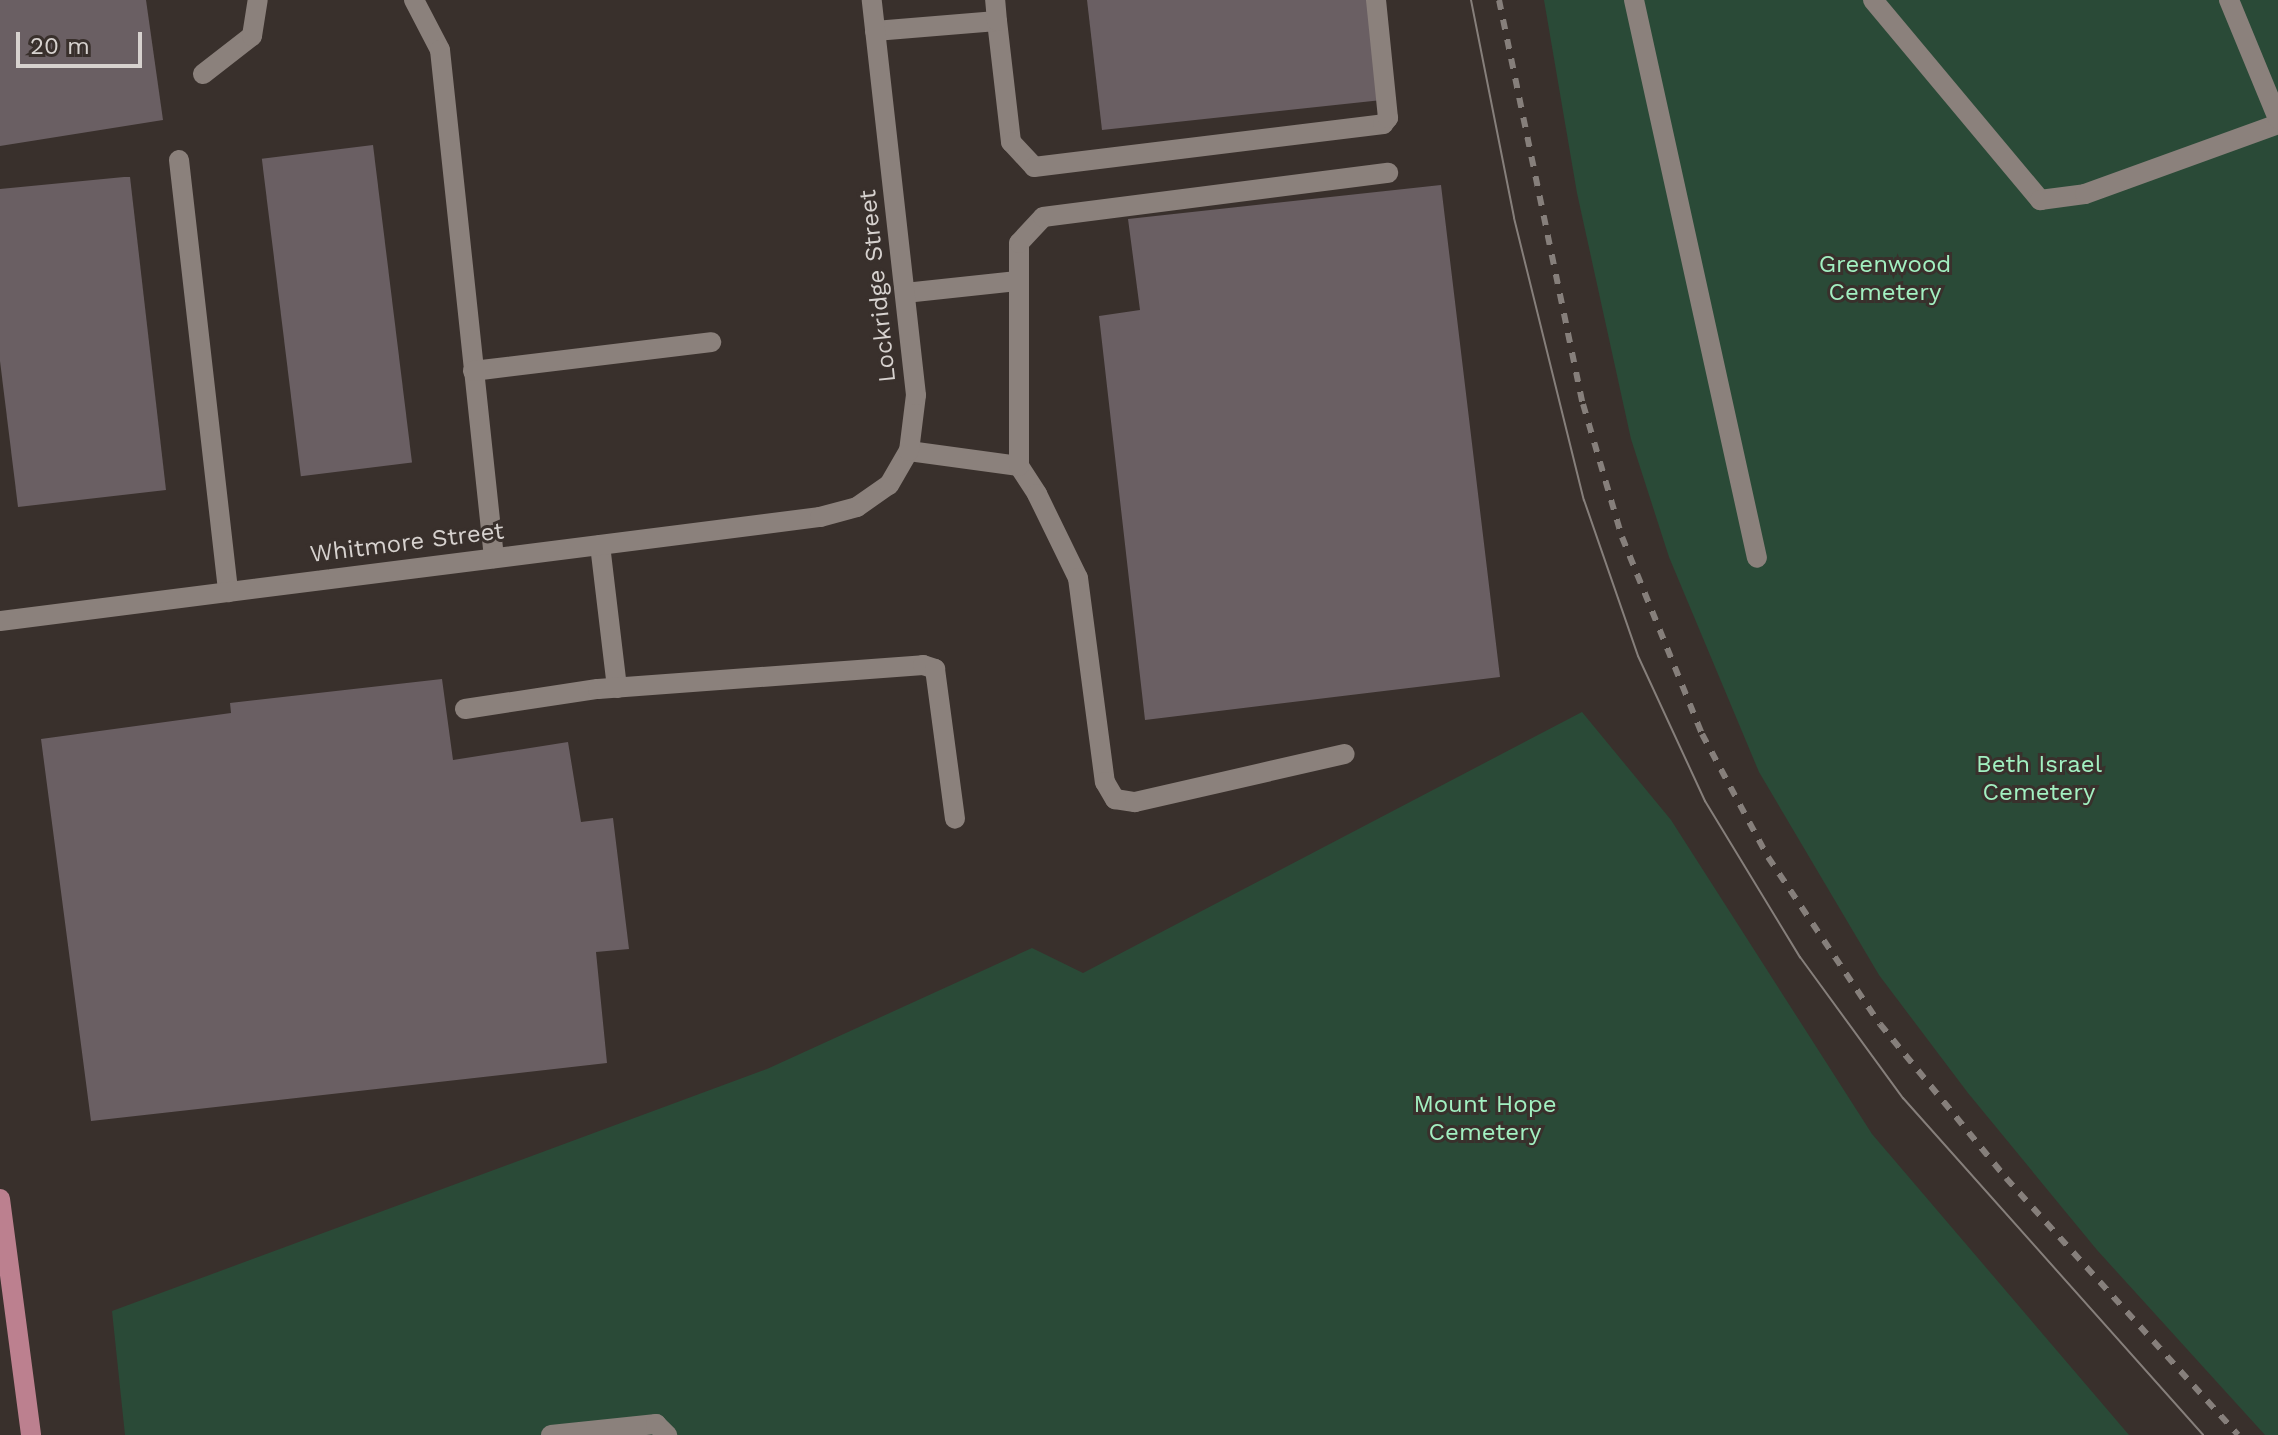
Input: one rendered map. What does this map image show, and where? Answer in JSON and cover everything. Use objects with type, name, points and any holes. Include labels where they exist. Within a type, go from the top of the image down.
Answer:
[{"type":"main road","points":[[0,1199],[31,1435]]},
{"type":"street","points":[[203,74],[252,36],[258,0]]},
{"type":"street","points":[[414,0],[440,50],[494,558]]},
{"type":"street","name":"Lockridge Street","points":[[820,517],[857,507],[889,485],[909,451],[916,395],[872,0]]},
{"type":"street","points":[[995,0],[1011,142],[1034,167],[1383,124],[1388,118],[1376,0]]},
{"type":"street","points":[[1634,0],[1757,558]]},
{"type":"street","points":[[1873,0],[2040,200],[2085,194],[2278,122],[2229,0]]},
{"type":"street","points":[[875,31],[997,21]]},
{"type":"street","points":[[179,160],[228,592]]},
{"type":"street","points":[[1345,754],[1135,802],[1115,799],[1105,782],[1078,578],[1019,466],[1019,243],[1043,217],[1388,173]]},
{"type":"street","points":[[905,293],[1017,281]]},
{"type":"street","points":[[473,371],[711,342]]},
{"type":"street","points":[[909,451],[1019,466]]},
{"type":"street","name":"Whitmore Street","points":[[0,621],[820,517]]},
{"type":"street","points":[[600,545],[617,688]]},
{"type":"street","points":[[465,709],[617,688],[923,665],[935,669],[955,819]]},
{"type":"street","points":[[551,1435],[656,1424],[667,1435]]},
{"type":"green space","points":[[1544,0],[2278,0],[2278,1435],[2265,1435],[2097,1250],[1968,1093],[1879,975],[1759,772],[1669,557],[1631,439],[1577,193]]},
{"type":"green space","name":"Mount Hope Cemetery","points":[[1582,712],[1671,820],[1872,1134],[2129,1435],[125,1435],[112,1311],[767,1069],[1032,948],[1083,973]]},
{"type":"building","points":[[0,0],[146,0],[163,120],[0,146]]},
{"type":"building","points":[[1087,0],[1370,0],[1382,100],[1102,130]]},
{"type":"building","points":[[373,145],[412,463],[301,476],[262,159]]},
{"type":"building","points":[[130,177],[166,490],[18,507],[0,361],[0,189]]},
{"type":"building","points":[[1441,185],[1500,677],[1145,720],[1099,316],[1140,310],[1128,219]]},
{"type":"building","points":[[442,679],[453,760],[568,742],[581,822],[613,818],[629,949],[596,952],[607,1063],[91,1121],[41,739],[231,713],[230,703]]},
{"type":"tram line","points":[[1471,0],[1514,218],[1584,500],[1638,656],[1705,801],[1800,957],[1903,1098],[2203,1435]]},
{"type":"railway","points":[[1499,0],[1583,404],[1622,537],[1702,734],[1768,857],[1880,1024],[2006,1178],[2238,1435]]},
{"type":"park label","name":"Greenwood Cemetery","points":[[1885,279]]},
{"type":"park label","name":"Beth Israel Cemetery","points":[[2039,779]]}]
